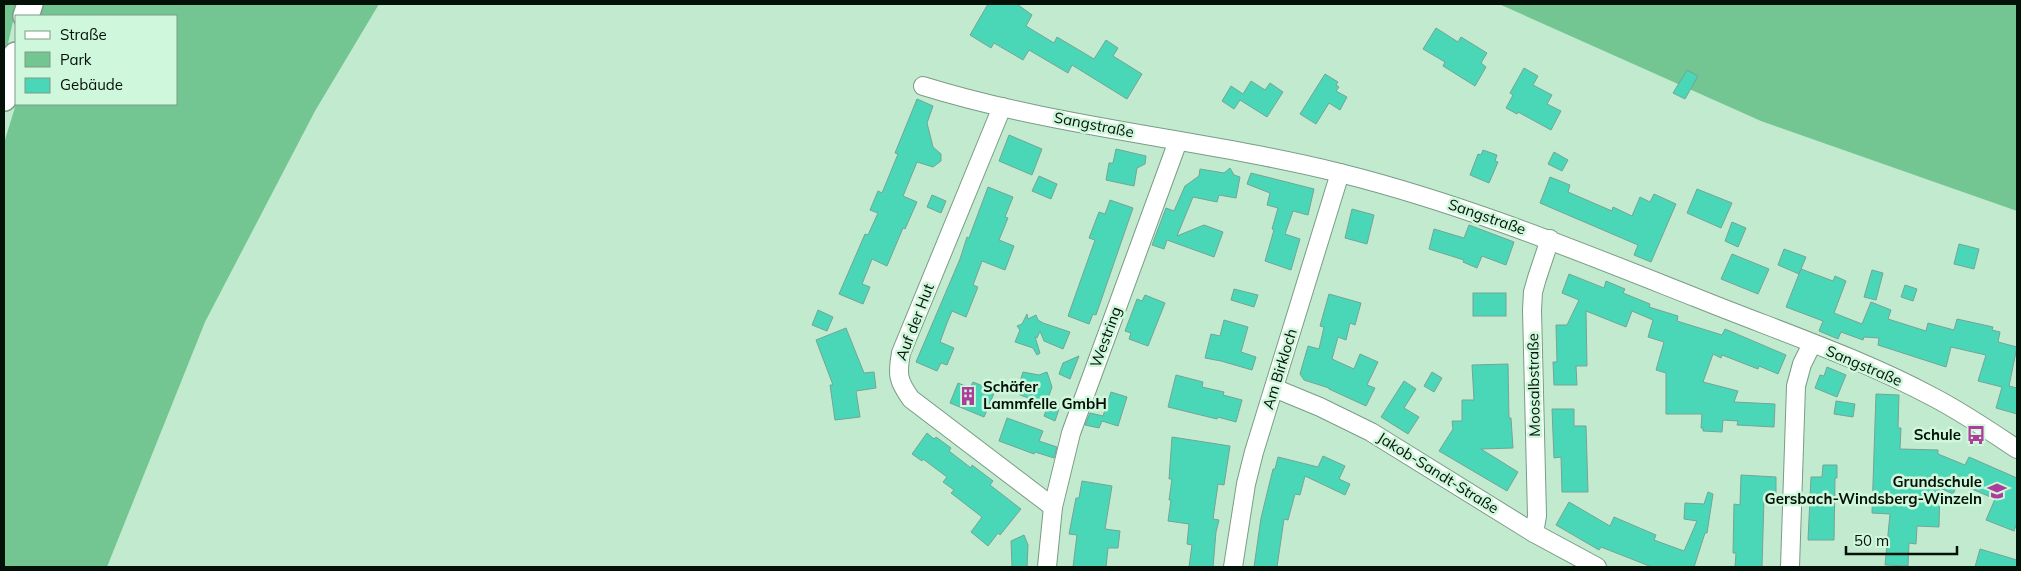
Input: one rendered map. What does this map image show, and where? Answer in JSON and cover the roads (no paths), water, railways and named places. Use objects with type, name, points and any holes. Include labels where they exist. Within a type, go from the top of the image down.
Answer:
[{"type":"main road","points":[[4,98],[15,59]]},
{"type":"street","name":"Sangstraße","points":[[924,86],[1002,107],[1266,157],[1340,173],[1478,213],[1550,239],[1875,369],[1934,397],[2017,449]]},
{"type":"street","name":"Auf der Hut","points":[[1002,107],[901,353],[898,371],[900,384],[911,399],[1053,507]]},
{"type":"street","name":"Westring","points":[[1047,567],[1053,507],[1074,425],[1178,141]]},
{"type":"street","name":"Am Birkloch","points":[[1233,567],[1246,484],[1340,173]]},
{"type":"street","name":"Moosalbstraße","points":[[1534,533],[1537,516],[1533,301],[1537,278],[1550,239]]},
{"type":"street","points":[[1790,567],[1794,402],[1799,374],[1812,344]]},
{"type":"street","name":"Jakob-Sandt-Straße","points":[[1274,388],[1320,407],[1371,432],[1534,533],[1597,567]]},
{"type":"place","name":"Schäfer Lammfelle GmbH","points":[[968,396]]},
{"type":"place","name":"Schule","points":[[1976,435]]},
{"type":"place","name":"Grundschule Gersbach-Windsberg-Winzeln","points":[[1997,491]]}]
